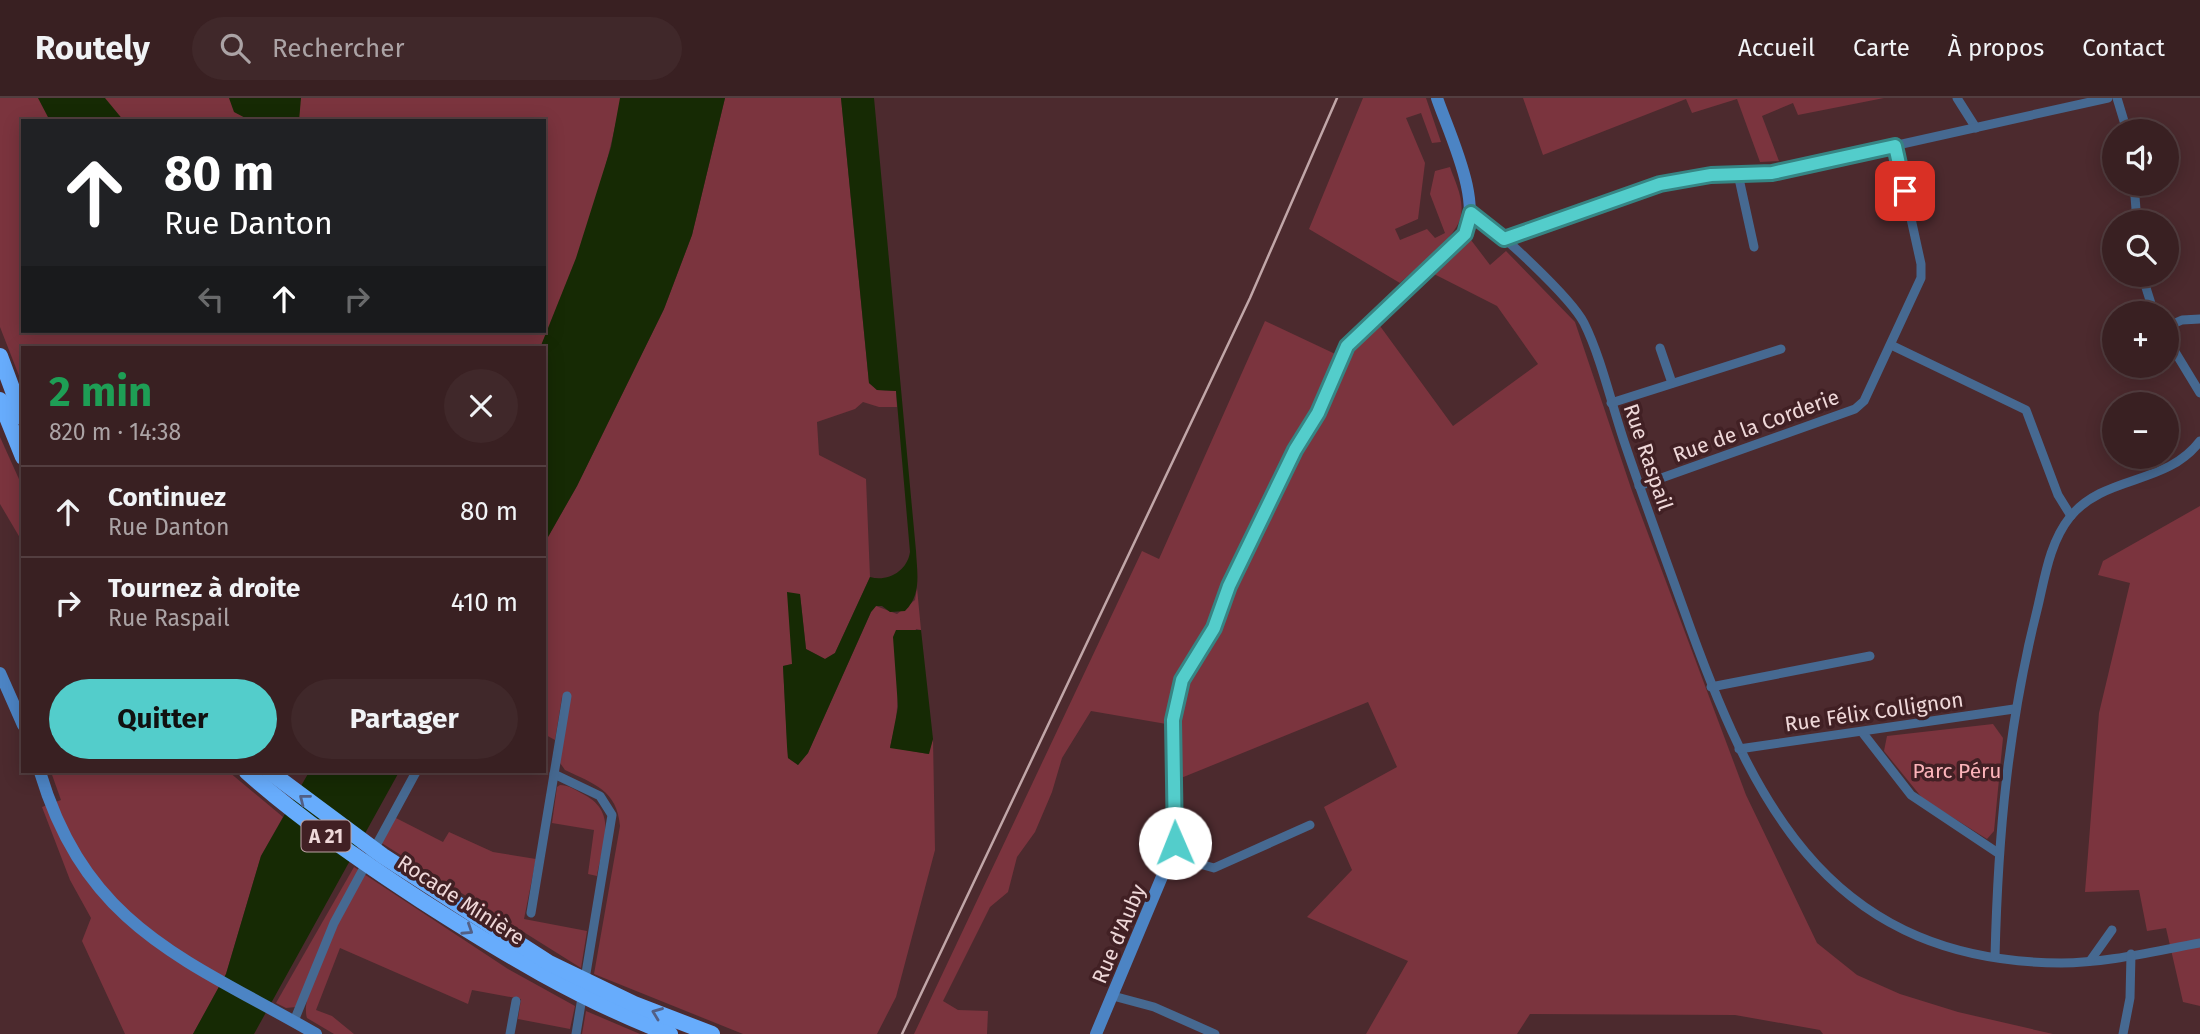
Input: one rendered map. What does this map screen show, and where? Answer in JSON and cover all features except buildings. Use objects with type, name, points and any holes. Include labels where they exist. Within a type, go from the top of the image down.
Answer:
[{"type":"highway","points":[[0,356],[21,413]]},
{"type":"highway","points":[[0,400],[21,452]]},
{"type":"highway","name":"Rocade Minière","points":[[248,773],[318,830],[572,984],[670,1034]]},
{"type":"highway","name":"Rocade Minière","points":[[271,773],[415,887]]},
{"type":"highway","name":"Rocade Minière","points":[[600,997],[712,1034]]},
{"type":"street","points":[[1310,825],[1214,868],[1173,852],[1173,720],[1182,680],[1214,628],[1229,586],[1295,450],[1318,413],[1344,350],[1465,234],[1471,213],[1468,193],[1437,98]]},
{"type":"street","points":[[1958,98],[1976,128]]},
{"type":"street","points":[[1504,239],[1660,184],[1781,171],[2108,98]]},
{"type":"street","points":[[2118,98],[2124,119]]},
{"type":"street","name":"Rue de la Corderie","points":[[1639,486],[1859,407],[1867,397],[1917,291],[1922,272],[1895,146]]},
{"type":"street","points":[[1738,174],[1754,247]]},
{"type":"street","name":"Rue Raspail","points":[[1471,213],[1504,239],[1583,321],[1712,687],[1739,749],[1767,802],[1789,834],[1840,888],[1877,916],[1922,938],[1958,950],[1996,957],[2055,962],[2090,961],[2200,943]]},
{"type":"street","points":[[2179,321],[2200,319]]},
{"type":"street","points":[[1891,345],[2026,410],[2060,501],[2071,516]]},
{"type":"street","points":[[1660,348],[1672,383]]},
{"type":"street","points":[[1611,403],[1741,364],[1781,349]]},
{"type":"street","points":[[2179,358],[2200,393]]},
{"type":"street","points":[[1996,957],[1998,853],[2014,709],[2053,546],[2071,516],[2105,491],[2174,466],[2200,441]]},
{"type":"street","points":[[1712,687],[1870,656]]},
{"type":"street","points":[[0,673],[21,720]]},
{"type":"street","points":[[531,913],[567,695]]},
{"type":"street","name":"Rue Félix Collignon","points":[[1739,749],[2014,709]]},
{"type":"street","points":[[1862,732],[1911,795],[1998,853]]},
{"type":"street","points":[[40,773],[71,845],[106,896],[148,937],[293,1024],[316,1034]]},
{"type":"street","points":[[293,1024],[334,923],[415,773]]},
{"type":"street","points":[[554,774],[600,796],[612,814],[576,1034]]},
{"type":"street","name":"Rue d'Auby","points":[[1097,1034],[1173,852]]},
{"type":"street","points":[[2090,961],[2112,930]]},
{"type":"street","points":[[2123,1034],[2130,998],[2131,954]]},
{"type":"street","points":[[1113,996],[1154,1007],[1215,1034]]},
{"type":"street","points":[[510,1034],[516,1001]]},
{"type":"green space","points":[[0,98],[621,100],[578,258],[541,346],[21,346],[21,381],[0,327]]},
{"type":"green space","points":[[725,98],[841,98],[869,383],[877,390],[896,391],[897,407],[879,407],[863,402],[855,409],[817,422],[819,455],[866,479],[870,577],[835,653],[825,659],[806,649],[800,594],[792,664],[783,666],[788,758],[798,765],[808,753],[871,612],[876,606],[897,614],[915,600],[917,588],[921,630],[916,629],[898,693],[896,722],[890,747],[928,754],[933,739],[935,850],[896,997],[877,1034],[743,1034],[594,974],[620,826],[618,814],[609,796],[565,770],[560,763],[562,697],[555,740],[546,735],[546,540],[577,486],[664,309],[692,235]]},
{"type":"green space","points":[[1363,98],[1426,98],[1441,142],[1432,143],[1421,113],[1406,118],[1425,163],[1418,219],[1395,229],[1400,240],[1427,229],[1435,238],[1445,233],[1430,194],[1435,171],[1450,167],[1460,196],[1461,215],[1453,233],[1400,283],[1309,229]]},
{"type":"green space","points":[[1523,98],[1884,98],[1798,115],[1793,103],[1762,116],[1779,161],[1760,162],[1737,99],[1692,113],[1686,99],[1543,155]]},
{"type":"green space","points":[[1471,240],[1490,265],[1506,251],[1575,322],[1632,491],[1746,795],[1817,943],[1857,975],[1900,994],[1958,1012],[2053,1034],[1823,1034],[1820,1030],[1735,1015],[1530,1014],[1517,1034],[1366,1034],[1408,961],[1307,917],[1352,870],[1324,807],[1397,767],[1368,702],[1181,778],[1178,726],[1091,711],[1062,758],[1052,792],[1035,832],[1017,857],[1008,892],[990,907],[943,1001],[958,1010],[988,1011],[987,1034],[914,1034],[1142,551],[1159,559],[1265,321],[1348,360],[1359,343],[1380,326],[1453,426],[1538,364],[1497,306],[1434,274]]},
{"type":"green space","points":[[0,437],[21,484],[21,540],[0,504]]},
{"type":"green space","points":[[2200,506],[2200,1006],[2183,1002],[2166,928],[2147,931],[2139,890],[2085,892],[2099,713],[2130,583],[2098,575],[2103,561]]},
{"type":"green space","name":"Parc Péru","points":[[1993,724],[2003,738],[1994,831],[1987,839],[1923,799],[1884,751],[1887,736]]},
{"type":"green space","points":[[51,773],[230,773],[283,817],[261,856],[226,974],[193,1034],[125,1034],[82,941],[91,918],[70,880],[42,807],[61,800]]},
{"type":"green space","points":[[560,785],[593,800],[604,818],[605,840],[597,876],[588,874],[594,830],[552,823],[557,787]]},
{"type":"green space","points":[[394,817],[443,842],[449,832],[493,852],[536,859],[524,919],[587,931],[581,968],[380,842]]},
{"type":"green space","points":[[354,867],[359,870],[296,1007],[286,1008],[276,1003]]},
{"type":"green space","points":[[364,874],[508,969],[575,1006],[570,1029],[518,1019],[521,999],[472,990],[468,1004],[340,948],[316,1010],[332,1016],[354,1034],[334,1034],[307,1018],[306,1006],[318,968]]},
{"type":"green space","points":[[586,1011],[640,1034],[582,1034]]},
{"type":"shaded area","points":[[38,98],[105,98],[122,119],[49,119]]},
{"type":"shaded area","points":[[229,98],[301,98],[299,119],[247,119],[234,112]]},
{"type":"shaded area","points":[[620,98],[725,98],[692,235],[664,309],[577,486],[546,540],[546,346],[541,346],[576,258],[611,147]]},
{"type":"shaded area","points":[[841,98],[874,98],[917,583],[914,598],[905,611],[890,612],[882,606],[876,606],[871,612],[808,753],[798,765],[788,758],[787,746],[783,666],[792,664],[787,592],[800,594],[806,649],[825,659],[835,653],[870,577],[883,578],[895,574],[905,565],[910,552],[896,391],[877,390],[869,383]]},
{"type":"shaded area","points":[[896,630],[921,630],[933,739],[929,754],[890,748],[898,707],[893,637]]},
{"type":"shaded area","points":[[308,773],[398,773],[254,1034],[193,1034],[226,974],[261,856]]},
{"type":"railway","points":[[902,1034],[1250,298],[1337,98]]},
{"type":"route","points":[[1175,843],[1173,720],[1182,680],[1214,628],[1229,586],[1295,450],[1318,413],[1341,355],[1353,338],[1465,234],[1471,213],[1490,225],[1504,239],[1676,180],[1711,175],[1772,173],[1895,146],[1905,191]]}]
